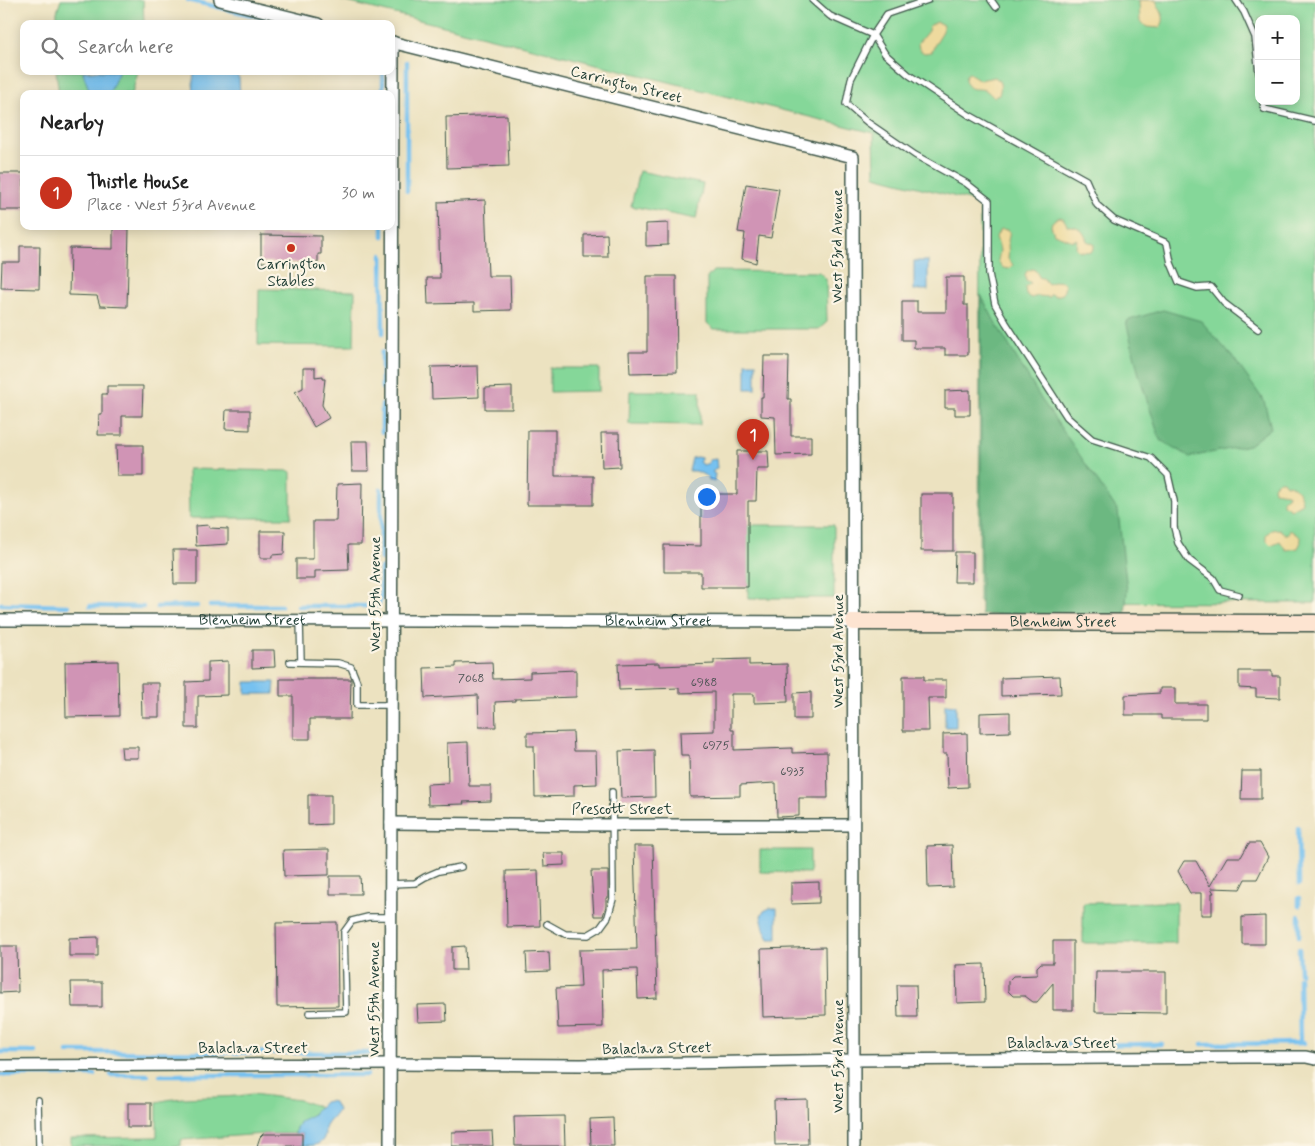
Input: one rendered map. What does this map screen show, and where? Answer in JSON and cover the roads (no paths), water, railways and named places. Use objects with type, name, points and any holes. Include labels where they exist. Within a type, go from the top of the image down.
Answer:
[{"type":"street","points":[[220,0],[302,20]]},
{"type":"street","name":"Carrington Street","points":[[395,43],[853,156]]},
{"type":"street","name":"West 55th Avenue","points":[[392,75],[392,90]]},
{"type":"street","name":"West 53rd Avenue","points":[[853,156],[854,1146]]},
{"type":"street","name":"West 55th Avenue","points":[[390,1146],[392,230]]},
{"type":"street","name":"Blenheim Street","points":[[0,620],[1315,623]]},
{"type":"street","name":"Prescott Street","points":[[391,823],[853,825]]},
{"type":"street","name":"Balaclava Street","points":[[0,1066],[581,1065],[854,1060],[1246,1057],[1315,1059]]},
{"type":"lane","points":[[812,0],[830,16],[873,35],[885,54],[909,75],[969,116],[1086,180],[1097,205],[1114,220],[1167,243],[1179,282],[1197,288],[1210,287],[1224,303],[1258,329]]},
{"type":"lane","points":[[928,0],[887,14],[873,35],[851,79],[846,104],[867,122],[915,155],[966,183],[989,201],[989,274],[995,304],[1036,371],[1067,417],[1092,439],[1151,458],[1168,475],[1174,501],[1174,528],[1178,543],[1190,560],[1213,578],[1220,590],[1239,595]]},
{"type":"lane","points":[[991,0],[996,7]]},
{"type":"lane","points":[[1236,0],[1244,12],[1255,37],[1258,60]]},
{"type":"lane","points":[[1264,105],[1264,109],[1315,121]]},
{"type":"lane","points":[[300,620],[301,662]]},
{"type":"lane","points":[[290,662],[338,663],[351,667],[357,682],[357,705],[391,705]]},
{"type":"lane","points":[[547,924],[564,934],[588,935],[600,928],[608,917],[613,899],[612,792]]},
{"type":"lane","points":[[391,884],[415,884],[439,871],[461,867]]},
{"type":"lane","points":[[309,1013],[346,1012],[344,932],[352,921],[368,917],[391,917]]},
{"type":"lane","points":[[38,1100],[39,1146]]},
{"type":"water","points":[[84,75],[117,75],[111,90],[88,90]]},
{"type":"water","points":[[194,75],[237,75],[239,78],[240,90],[192,90]]},
{"type":"water","points":[[914,261],[928,261],[928,290],[914,290]]},
{"type":"water","points":[[746,363],[756,363],[756,389],[746,389]]},
{"type":"water","points":[[692,458],[702,458],[699,462],[703,465],[709,463],[709,460],[716,459],[717,468],[712,472],[715,474],[714,481],[709,481],[708,477],[696,471],[689,471]]},
{"type":"water","points":[[246,682],[275,682],[274,694],[246,694]]},
{"type":"water","points":[[945,704],[956,705],[956,727],[945,727]]},
{"type":"water","points":[[770,908],[777,908],[777,939],[769,939],[761,916],[764,911]]},
{"type":"water","points":[[324,1102],[334,1102],[338,1110],[326,1126],[324,1138],[316,1144],[302,1145],[302,1134],[295,1134],[300,1121],[312,1115]]},
{"type":"waterway","points":[[188,0],[264,18]]},
{"type":"waterway","points":[[407,62],[407,191]]},
{"type":"waterway","points":[[383,75],[383,90]]},
{"type":"waterway","points":[[383,230],[383,236]]},
{"type":"waterway","points":[[382,255],[383,333]]},
{"type":"waterway","points":[[382,352],[382,388]]},
{"type":"waterway","points":[[382,405],[382,432]]},
{"type":"waterway","points":[[381,489],[381,559]]},
{"type":"waterway","points":[[298,606],[378,606],[381,598],[381,568]]},
{"type":"waterway","points":[[1,604],[68,606]]},
{"type":"waterway","points":[[90,606],[143,607]]},
{"type":"waterway","points":[[157,607],[197,606]]},
{"type":"waterway","points":[[210,606],[281,606]]},
{"type":"waterway","points":[[1298,828],[1299,884]]},
{"type":"waterway","points":[[1299,898],[1299,906]]},
{"type":"waterway","points":[[1299,916],[1299,936]]},
{"type":"waterway","points":[[1299,949],[1300,973]]},
{"type":"waterway","points":[[1299,978],[1300,1043]]},
{"type":"waterway","points":[[1202,1044],[1304,1043]]},
{"type":"waterway","points":[[1045,1045],[1162,1044]]},
{"type":"waterway","points":[[0,1052],[36,1052]]},
{"type":"waterway","points":[[68,1052],[369,1053]]},
{"type":"waterway","points":[[0,1075],[95,1075]]},
{"type":"waterway","points":[[111,1075],[148,1075]]},
{"type":"waterway","points":[[160,1075],[367,1075]]},
{"type":"place","name":"Carrington Stables","points":[[291,248]]},
{"type":"place","name":"Thistle House","points":[[753,460]]}]
